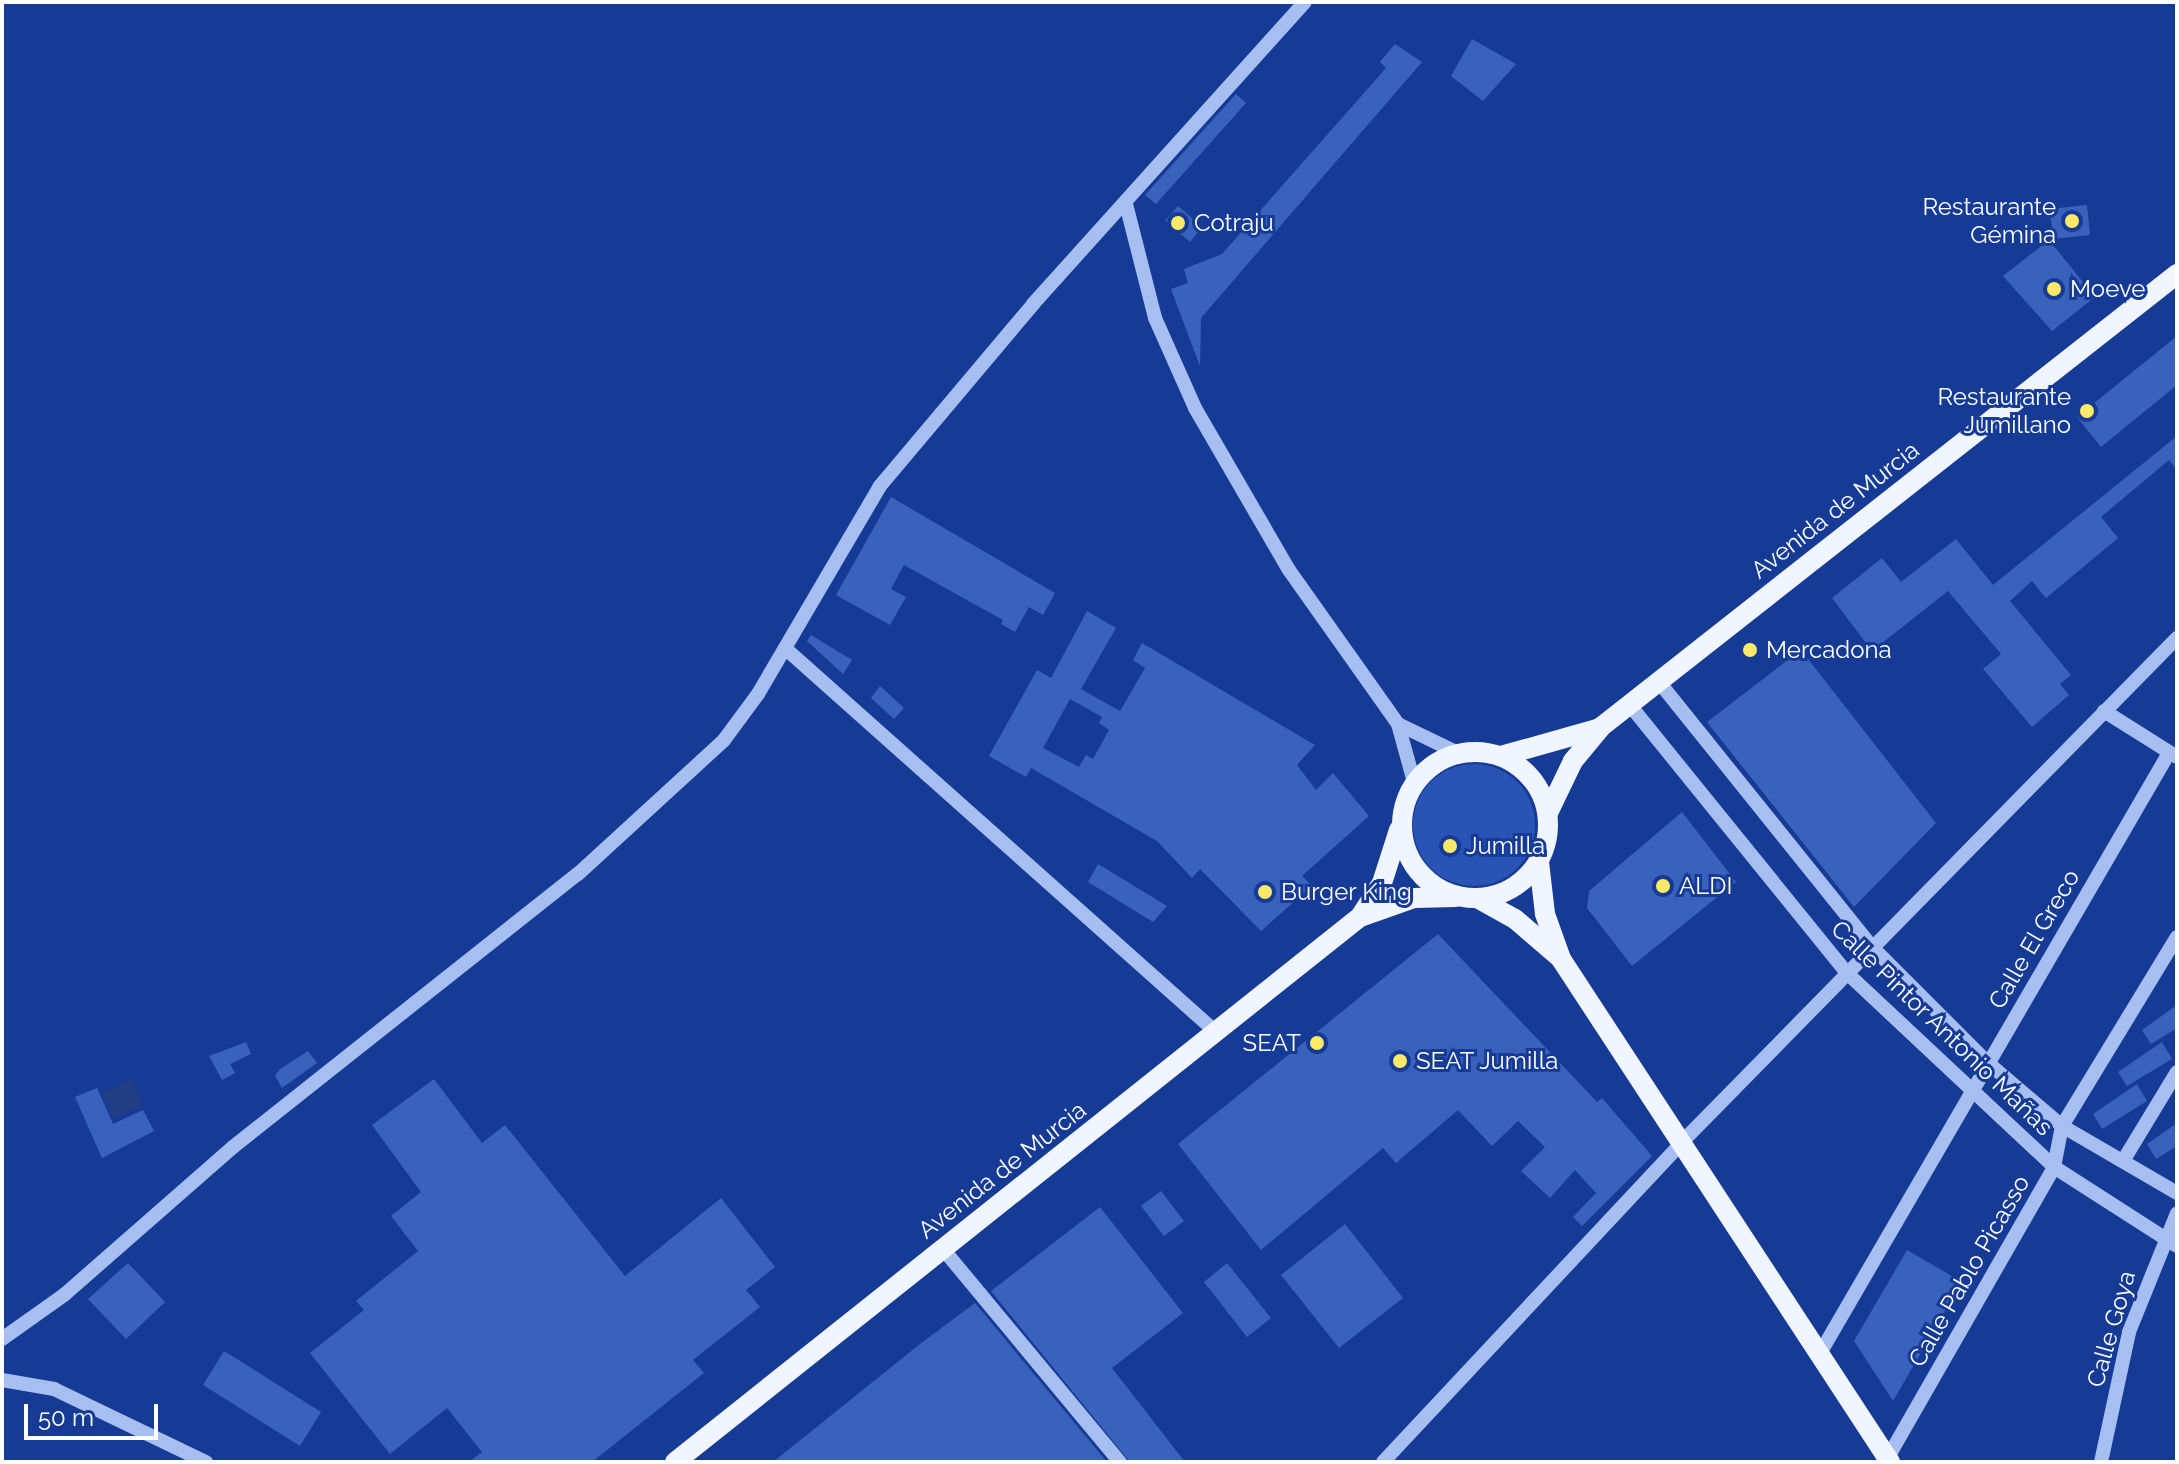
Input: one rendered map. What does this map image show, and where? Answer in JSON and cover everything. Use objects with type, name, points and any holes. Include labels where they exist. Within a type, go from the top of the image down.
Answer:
[{"type":"main road","name":"Avenida de Murcia","points":[[1548,813],[1573,761],[1601,727],[2177,274]]},
{"type":"main road","name":"Avenida de Murcia","points":[[1501,756],[1536,750],[1601,727]]},
{"type":"main road","points":[[1561,959],[1515,919],[1479,899],[1456,897],[1433,886],[1415,869],[1404,846],[1401,821],[1414,782],[1456,752],[1501,756],[1523,769],[1539,789],[1548,813],[1539,862],[1545,914],[1561,959],[1888,1460]]},
{"type":"main road","name":"Avenida de Murcia","points":[[1360,917],[1388,870],[1401,821]]},
{"type":"main road","points":[[1479,899],[1513,887],[1539,862]]},
{"type":"main road","name":"Avenida de Murcia","points":[[675,1462],[1360,917],[1414,898],[1456,897]]},
{"type":"street","points":[[2,1339],[64,1295],[233,1147],[578,874],[724,740],[786,649],[880,486],[1033,304],[1305,2]]},
{"type":"street","points":[[1126,204],[1155,318],[1195,408],[1289,570],[1398,724],[1414,782]]},
{"type":"street","points":[[1383,1462],[1681,1143],[2177,638]]},
{"type":"street","points":[[786,649],[1217,1033]]},
{"type":"street","name":"Calle Pintor Antonio Mañas","points":[[1659,682],[1874,949],[1987,1062],[2062,1126],[2177,1193]]},
{"type":"street","name":"Calle Pintor Antonio Mañas","points":[[1629,704],[1848,974],[2054,1167],[2171,1242]]},
{"type":"street","points":[[2104,711],[2173,755]]},
{"type":"street","points":[[1398,724],[1456,752]]},
{"type":"street","name":"Calle El Greco","points":[[1819,1355],[1973,1092],[1987,1062],[2173,755]]},
{"type":"street","name":"Calle Pablo Picasso","points":[[1888,1460],[2054,1167],[2062,1126],[2177,937]]},
{"type":"street","points":[[2123,1161],[2177,1072]]},
{"type":"street","name":"Calle Goya","points":[[2101,1462],[2129,1332],[2171,1242],[2177,1213]]},
{"type":"street","points":[[943,1249],[1120,1462]]},
{"type":"street","points":[[2,1380],[54,1389],[206,1462]]},
{"type":"shaded area","points":[[1474,764],[1497,769],[1517,782],[1530,802],[1535,825],[1530,848],[1517,868],[1497,881],[1474,886],[1451,881],[1431,868],[1418,848],[1413,825],[1418,802],[1431,782],[1451,769]]},
{"type":"shaded area","points":[[132,1080],[142,1106],[113,1118],[102,1093]]},
{"type":"building","points":[[1472,39],[1516,64],[1483,101],[1451,76]]},
{"type":"building","points":[[1395,44],[1422,62],[1201,318],[1200,366],[1171,289],[1188,283],[1184,269],[1222,254],[1386,68],[1380,62]]},
{"type":"building","points":[[1236,94],[1246,103],[1156,204],[1145,195]]},
{"type":"building","points":[[2087,205],[2090,235],[2053,239],[2050,209]]},
{"type":"building","points":[[1178,206],[1202,227],[1190,242],[1165,221]]},
{"type":"building","points":[[2049,240],[2095,297],[2052,331],[2003,276]]},
{"type":"building","points":[[2177,336],[2177,385],[2101,447],[2077,417]]},
{"type":"building","points":[[2177,436],[2177,470],[2169,460],[2101,517],[2118,538],[2046,598],[2032,581],[2010,601],[2071,675],[2060,684],[2069,695],[2032,727],[1983,669],[2001,654],[1948,591],[1872,651],[1832,598],[1882,558],[1901,582],[1956,539],[1993,585]]},
{"type":"building","points":[[891,497],[1055,593],[1043,615],[1029,607],[1015,632],[1001,624],[1003,620],[904,565],[891,589],[906,597],[890,625],[836,595]]},
{"type":"building","points":[[1087,611],[1116,628],[1081,689],[1120,711],[1145,668],[1133,660],[1142,643],[1315,745],[1297,765],[1316,790],[1333,773],[1369,816],[1302,876],[1312,886],[1261,931],[1200,869],[1192,878],[1157,841],[1031,768],[1026,777],[989,756],[1037,670],[1051,678]],"holes":[[[1070,699],[1102,717],[1099,723],[1109,730],[1093,759],[1086,755],[1079,767],[1043,748]]]},
{"type":"building","points":[[811,635],[852,660],[843,674],[807,641]]},
{"type":"building","points":[[1801,650],[1936,823],[1854,907],[1707,722]]},
{"type":"building","points":[[880,686],[904,708],[894,719],[871,698]]},
{"type":"building","name":"ALDI","points":[[1682,812],[1736,882],[1632,966],[1587,908],[1589,891]]},
{"type":"building","points":[[1098,864],[1167,906],[1153,922],[1088,882]]},
{"type":"building","points":[[1438,934],[1597,1102],[1602,1098],[1652,1156],[1582,1226],[1573,1217],[1596,1193],[1575,1170],[1550,1198],[1521,1171],[1545,1147],[1518,1121],[1492,1146],[1458,1110],[1396,1163],[1383,1148],[1261,1250],[1178,1144]]},
{"type":"building","points":[[2177,1005],[2177,1028],[2151,1044],[2142,1030]]},
{"type":"building","points":[[246,1042],[251,1054],[230,1064],[235,1073],[222,1080],[209,1056]]},
{"type":"building","points":[[2162,1042],[2172,1059],[2127,1086],[2118,1072]]},
{"type":"building","points":[[308,1051],[317,1063],[282,1088],[275,1076],[280,1069]]},
{"type":"building","points":[[434,1079],[482,1143],[505,1125],[625,1276],[721,1198],[775,1267],[746,1290],[760,1307],[693,1360],[704,1373],[592,1462],[469,1462],[482,1452],[447,1408],[390,1454],[310,1353],[364,1310],[356,1301],[418,1251],[391,1216],[421,1192],[372,1125]]},
{"type":"building","points":[[2137,1084],[2147,1101],[2102,1129],[2093,1114]]},
{"type":"building","points":[[97,1088],[113,1124],[143,1110],[154,1131],[102,1158],[75,1097]]},
{"type":"building","points":[[2177,1123],[2177,1146],[2156,1159],[2147,1144]]},
{"type":"building","points":[[1161,1191],[1184,1221],[1164,1236],[1141,1206]]},
{"type":"building","points":[[1100,1207],[1183,1313],[1112,1368],[1185,1462],[1130,1462],[991,1291]]},
{"type":"building","points":[[1345,1224],[1403,1298],[1339,1348],[1281,1275]]},
{"type":"building","points":[[1907,1250],[1962,1282],[1893,1401],[1854,1341]]},
{"type":"building","points":[[128,1263],[165,1302],[126,1339],[88,1299]]},
{"type":"building","points":[[1227,1263],[1271,1318],[1247,1337],[1204,1282]]},
{"type":"building","points":[[975,1303],[1107,1462],[773,1462],[920,1344]]},
{"type":"building","points":[[224,1351],[321,1412],[300,1446],[203,1385]]},
{"type":"place","name":"Restaurante Gémina","points":[[2072,221]]},
{"type":"place","name":"Cotraju","points":[[1178,223]]},
{"type":"place","name":"Moeve","points":[[2054,289]]},
{"type":"place","name":"Restaurante Jumillano","points":[[2087,411]]},
{"type":"place","name":"Mercadona","points":[[1750,650]]},
{"type":"place","name":"Jumilla","points":[[1450,846]]},
{"type":"place","name":"ALDI","points":[[1663,886]]},
{"type":"place","name":"Burger King","points":[[1265,892]]},
{"type":"place","name":"SEAT","points":[[1317,1043]]},
{"type":"place","name":"SEAT Jumilla","points":[[1400,1061]]}]
